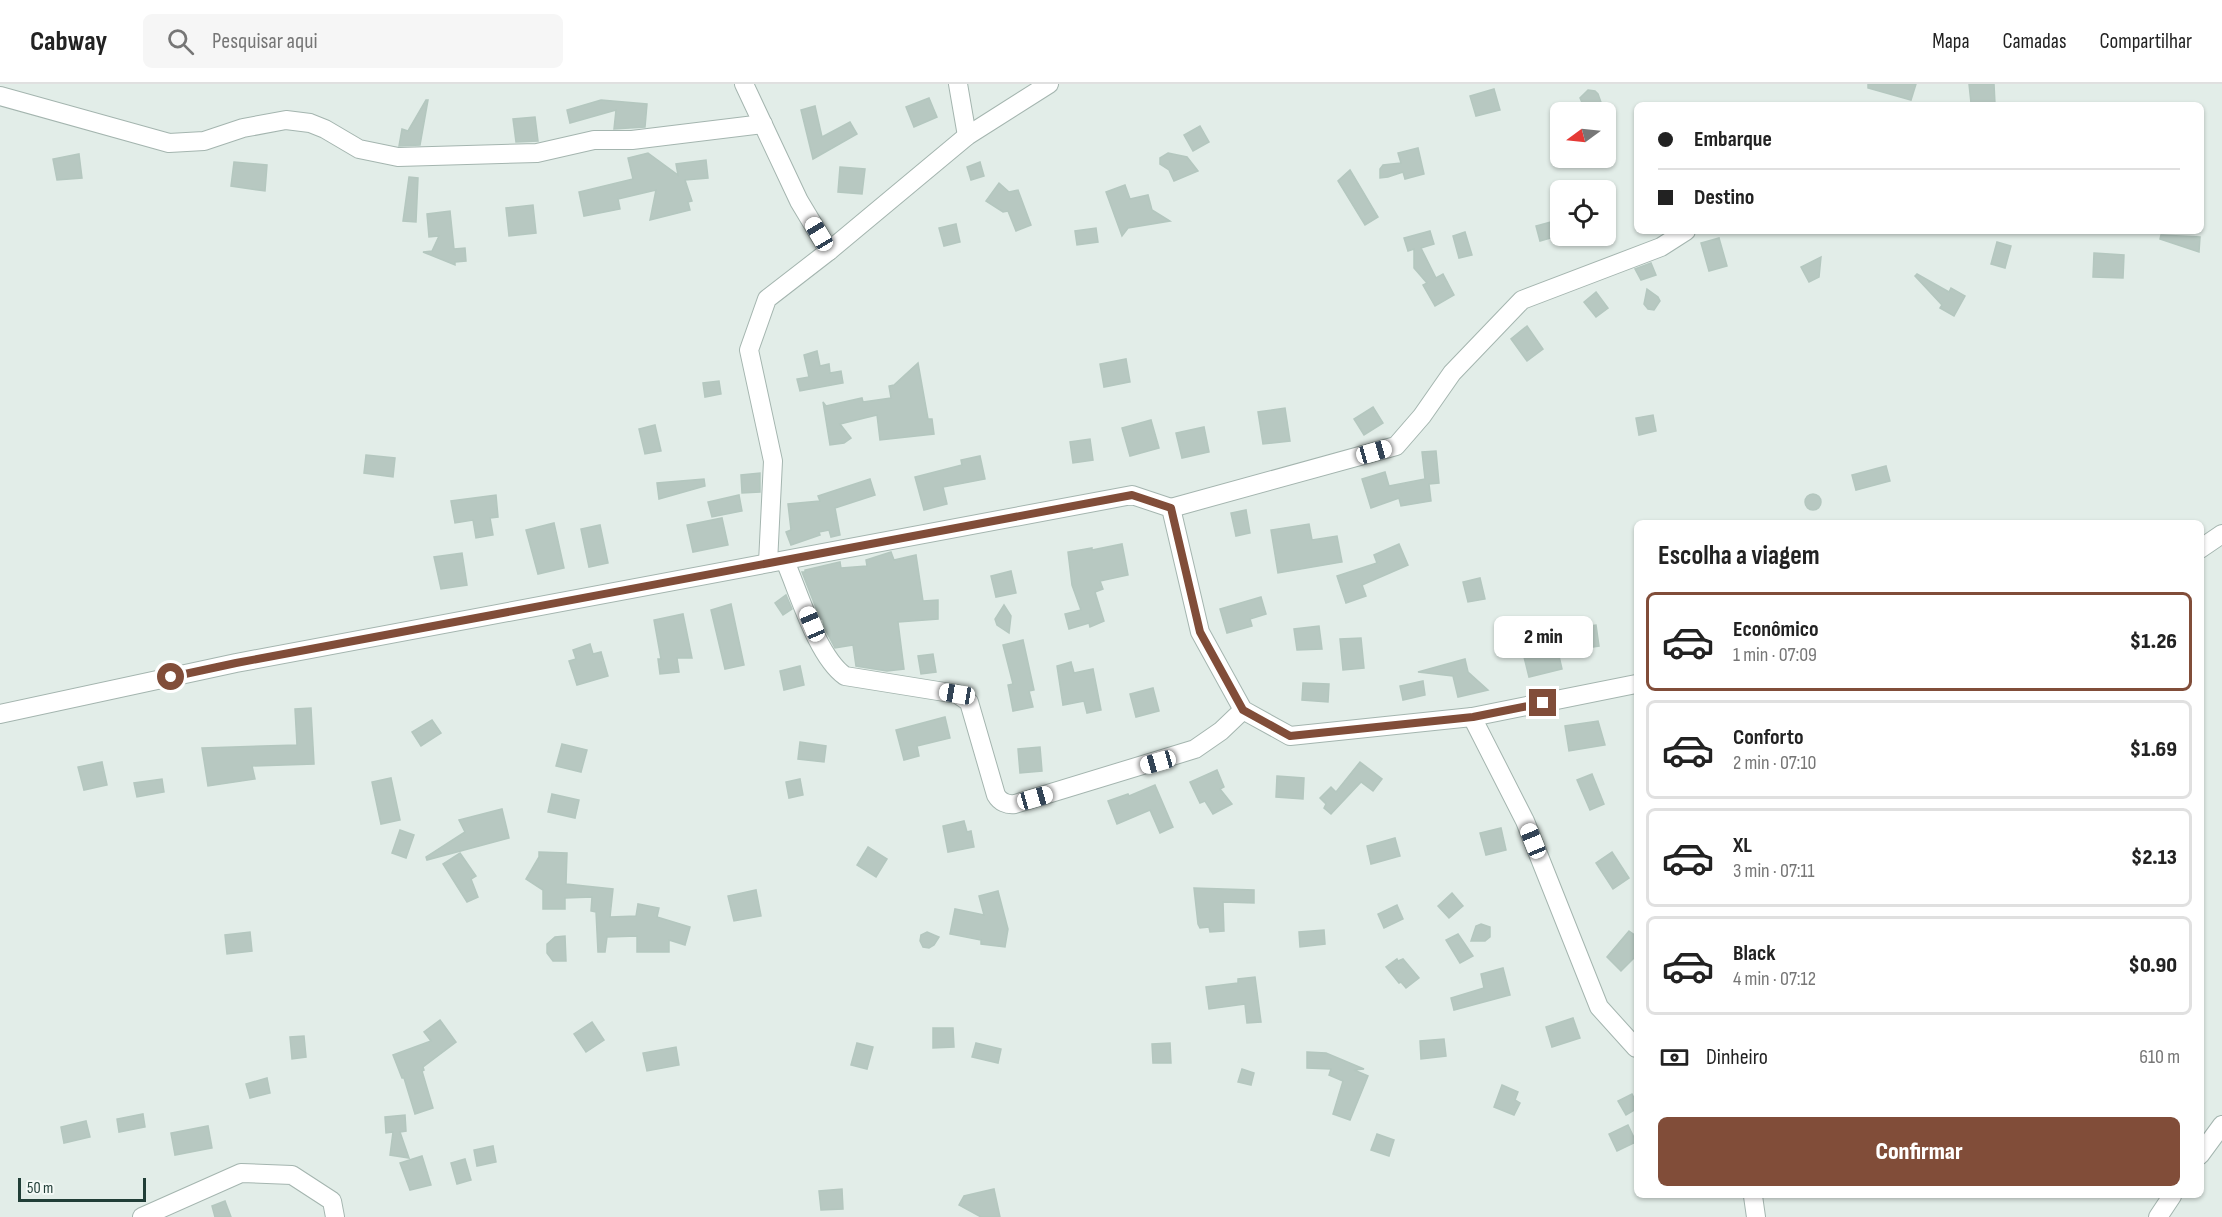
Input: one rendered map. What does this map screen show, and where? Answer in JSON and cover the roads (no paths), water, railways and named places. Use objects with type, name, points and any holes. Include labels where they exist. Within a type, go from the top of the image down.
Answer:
[{"type":"street","points":[[744,84],[799,201],[830,251]]},
{"type":"street","points":[[958,84],[967,136]]},
{"type":"street","points":[[1049,84],[967,136],[830,251],[767,299],[749,350],[773,461],[777,562],[822,649],[837,670],[845,676],[957,694],[969,702],[996,795],[1008,805],[1196,749],[1210,741],[1243,710]]},
{"type":"street","points":[[0,96],[169,143],[204,141],[243,128],[286,120],[310,123],[326,129],[359,149],[398,157],[537,153],[594,140],[632,140],[763,124]]},
{"type":"street","points":[[0,714],[236,663],[1132,495],[1171,508],[1396,446],[1422,416],[1452,373],[1522,300],[1660,247],[1681,234]]},
{"type":"street","points":[[1171,508],[1200,632],[1243,710],[1290,736],[1473,717],[1634,684]]},
{"type":"street","points":[[2204,546],[2222,534]]},
{"type":"street","points":[[1473,717],[1525,820],[1599,1007],[1634,1046]]},
{"type":"street","points":[[2204,1150],[2222,1125]]},
{"type":"street","points":[[142,1217],[241,1173],[292,1175],[332,1201],[335,1217]]},
{"type":"street","points":[[1753,1198],[1756,1217]]},
{"type":"street","points":[[2158,1217],[2171,1198]]}]
